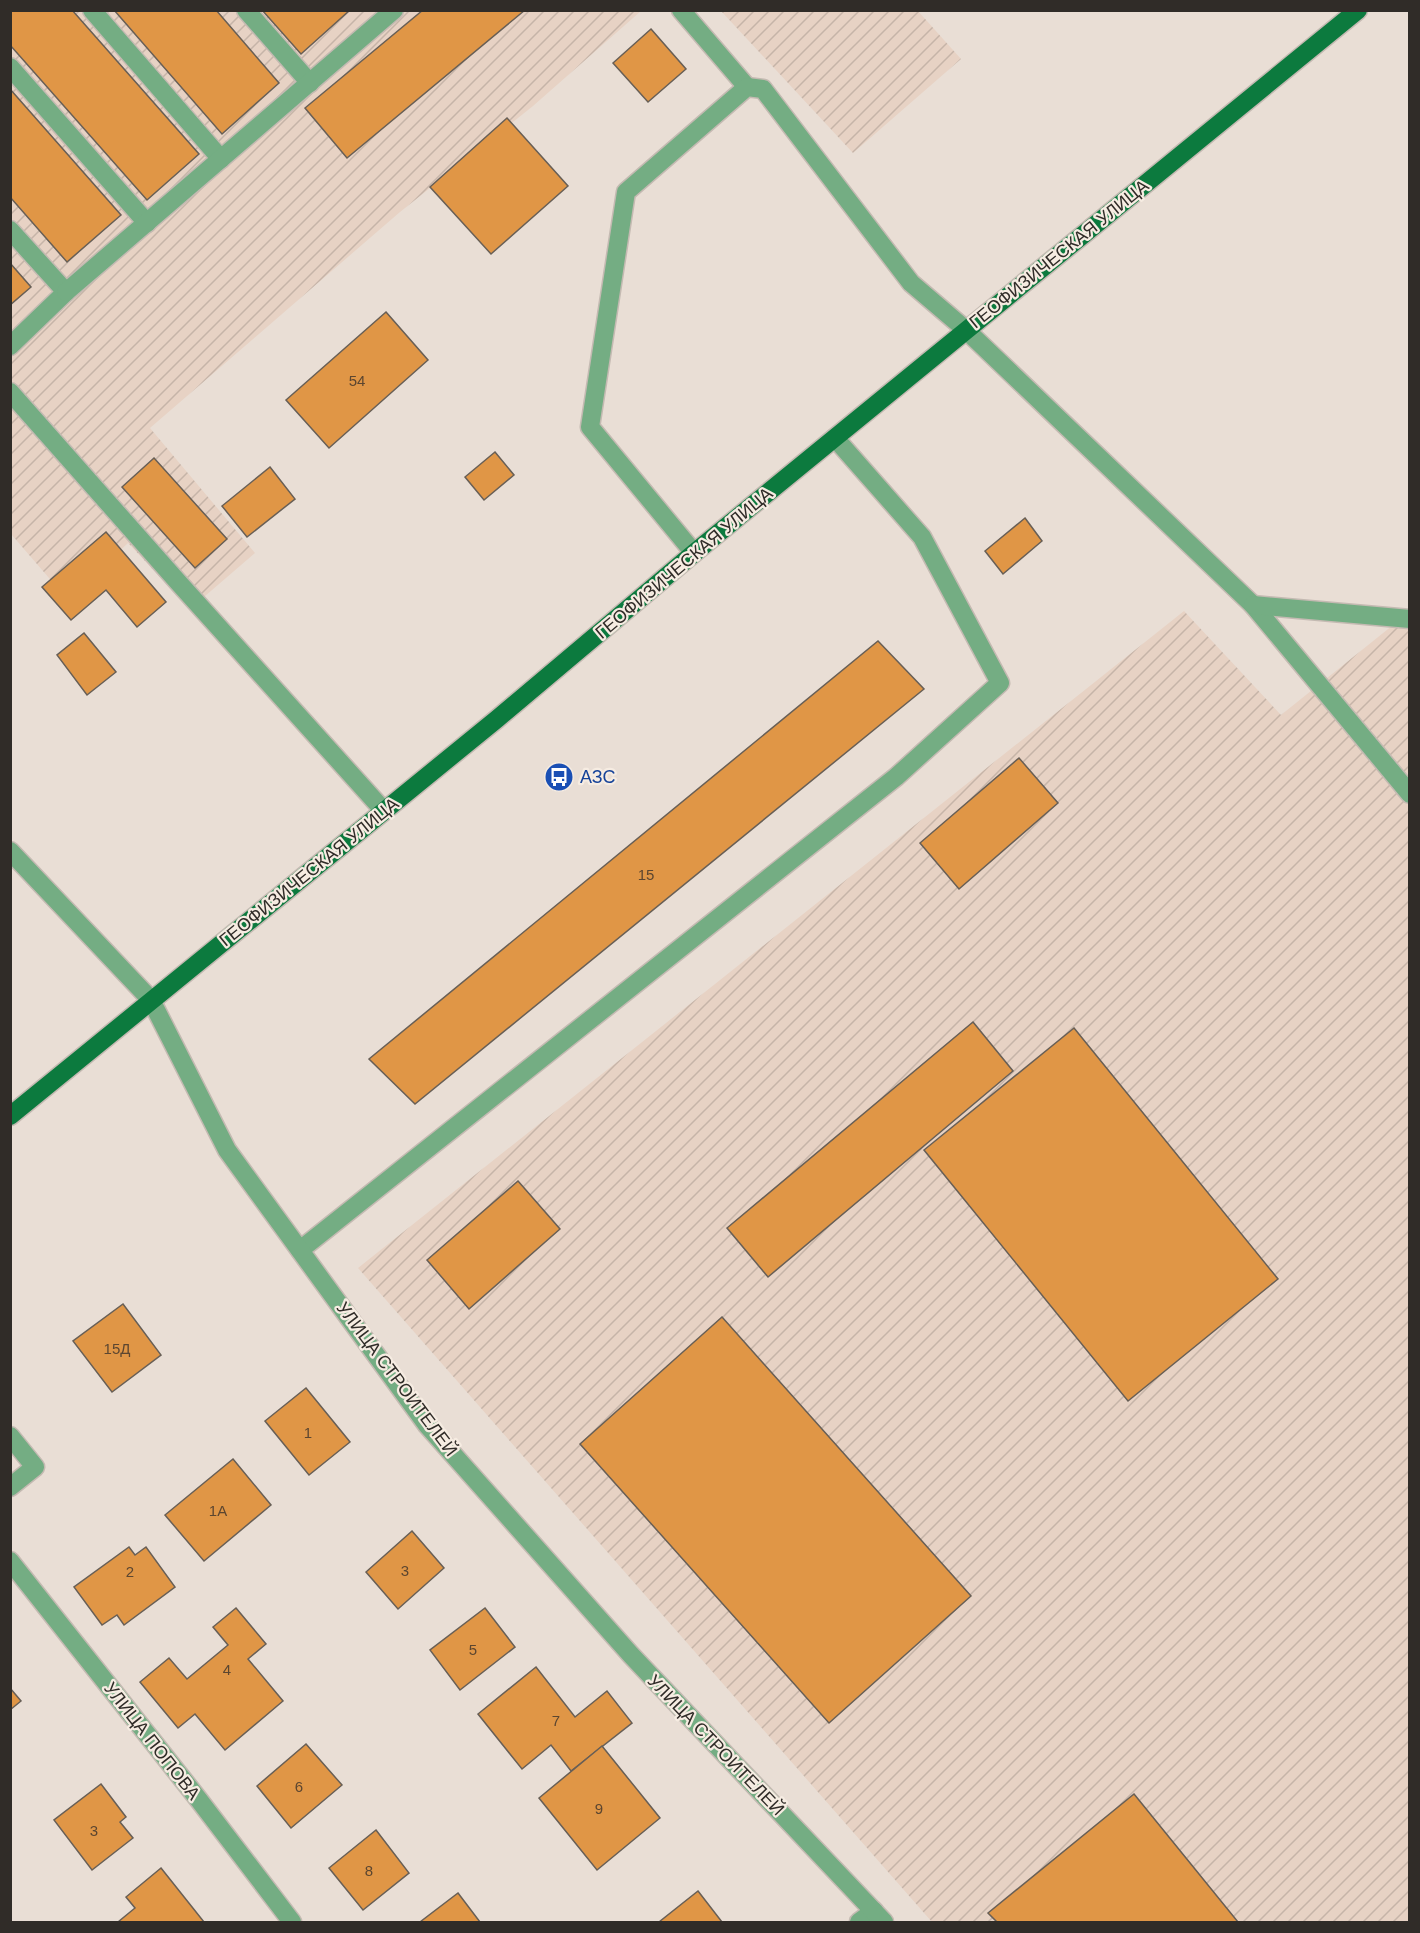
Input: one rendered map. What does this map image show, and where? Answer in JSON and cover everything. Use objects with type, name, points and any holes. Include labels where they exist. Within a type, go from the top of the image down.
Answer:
[{"type":"main road","name":"ГЕОФИЗИЧЕСКАЯ УЛИЦА","points":[[10,1116],[497,719],[694,553],[1358,10]]},
{"type":"street","points":[[92,10],[221,159]]},
{"type":"street","points":[[246,10],[310,82]]},
{"type":"street","points":[[681,10],[747,87],[763,89],[912,283],[966,330],[1253,605],[1410,794]]},
{"type":"street","points":[[10,345],[66,292],[391,12]]},
{"type":"street","points":[[10,67],[147,224]]},
{"type":"street","points":[[694,553],[590,427],[626,192],[747,87]]},
{"type":"street","points":[[10,230],[66,292]]},
{"type":"street","points":[[10,392],[384,811]]},
{"type":"street","points":[[300,1250],[896,777],[1000,683],[922,537],[835,438]]},
{"type":"street","points":[[1253,605],[1407,621]]},
{"type":"street","name":"УЛИЦА СТРОИТЕЛЕЙ","points":[[10,851],[151,1000],[227,1150],[427,1425],[631,1655],[879,1917]]},
{"type":"street","points":[[10,1436],[35,1467],[10,1487]]},
{"type":"street","name":"УЛИЦА ПОПОВА","points":[[10,1561],[199,1800],[292,1923]]},
{"type":"street","points":[[859,1923],[879,1917]]},
{"type":"shaded area","points":[[10,11],[641,11],[533,106],[400,212],[150,428],[255,553],[190,609],[128,543],[68,600],[11,534]]},
{"type":"shaded area","points":[[721,11],[918,11],[961,59],[853,153]]},
{"type":"shaded area","points":[[1184,611],[1281,715],[1403,617],[1409,617],[1409,1922],[932,1922],[358,1268]]},
{"type":"building","points":[[10,10],[72,10],[199,154],[147,200],[10,45]]},
{"type":"building","points":[[114,10],[216,10],[279,83],[222,134]]},
{"type":"building","points":[[262,10],[350,10],[301,54]]},
{"type":"building","points":[[423,10],[525,10],[347,158],[305,108]]},
{"type":"building","points":[[651,29],[686,69],[648,102],[613,63]]},
{"type":"building","points":[[10,89],[121,215],[67,262],[10,197]]},
{"type":"building","points":[[507,118],[568,186],[491,254],[430,187]]},
{"type":"building","points":[[10,263],[31,287],[10,305]]},
{"type":"building","points":[[386,312],[428,360],[329,448],[286,400]]},
{"type":"building","points":[[495,452],[514,475],[484,500],[465,477]]},
{"type":"building","points":[[154,458],[227,539],[195,568],[122,487]]},
{"type":"building","points":[[270,467],[295,499],[247,537],[222,506]]},
{"type":"building","points":[[1025,518],[1042,541],[1003,574],[985,551]]},
{"type":"building","points":[[106,532],[166,602],[137,627],[106,590],[71,620],[42,587]]},
{"type":"building","points":[[84,633],[116,672],[87,695],[57,655]]},
{"type":"building","points":[[878,641],[924,689],[415,1104],[369,1059]]},
{"type":"building","points":[[1019,758],[1058,803],[959,889],[920,843]]},
{"type":"building","points":[[973,1022],[1013,1071],[768,1277],[727,1228]]},
{"type":"building","points":[[1074,1028],[1278,1279],[1128,1401],[924,1150]]},
{"type":"building","points":[[518,1181],[560,1229],[469,1309],[427,1260]]},
{"type":"building","points":[[123,1304],[161,1355],[112,1392],[73,1341]]},
{"type":"building","points":[[722,1317],[971,1596],[829,1723],[580,1444]]},
{"type":"building","points":[[306,1388],[350,1442],[309,1475],[265,1421]]},
{"type":"building","points":[[233,1459],[271,1505],[204,1561],[165,1515]]},
{"type":"building","points":[[412,1531],[444,1568],[398,1609],[366,1572]]},
{"type":"building","points":[[129,1547],[135,1555],[146,1547],[175,1587],[124,1625],[117,1615],[102,1625],[74,1587]]},
{"type":"building","points":[[236,1608],[266,1644],[248,1659],[283,1701],[225,1750],[195,1714],[178,1728],[140,1682],[169,1658],[187,1679],[228,1645],[213,1627]]},
{"type":"building","points":[[485,1608],[515,1647],[460,1690],[430,1650]]},
{"type":"building","points":[[536,1667],[575,1717],[607,1691],[632,1723],[571,1771],[551,1745],[522,1769],[478,1714]]},
{"type":"building","points":[[10,1688],[21,1701],[10,1710]]},
{"type":"building","points":[[306,1744],[342,1785],[291,1828],[257,1786]]},
{"type":"building","points":[[602,1746],[660,1818],[597,1870],[539,1798]]},
{"type":"building","points":[[101,1784],[126,1817],[120,1822],[133,1838],[92,1870],[54,1820]]},
{"type":"building","points":[[1134,1794],[1238,1922],[997,1922],[988,1913]]},
{"type":"building","points":[[376,1830],[409,1873],[363,1910],[329,1868]]},
{"type":"building","points":[[161,1868],[204,1922],[118,1922],[135,1908],[126,1897]]},
{"type":"building","points":[[698,1891],[722,1922],[659,1922]]},
{"type":"building","points":[[458,1893],[480,1922],[420,1922]]},
{"type":"place","name":"АЗС","points":[[559,777]]}]
